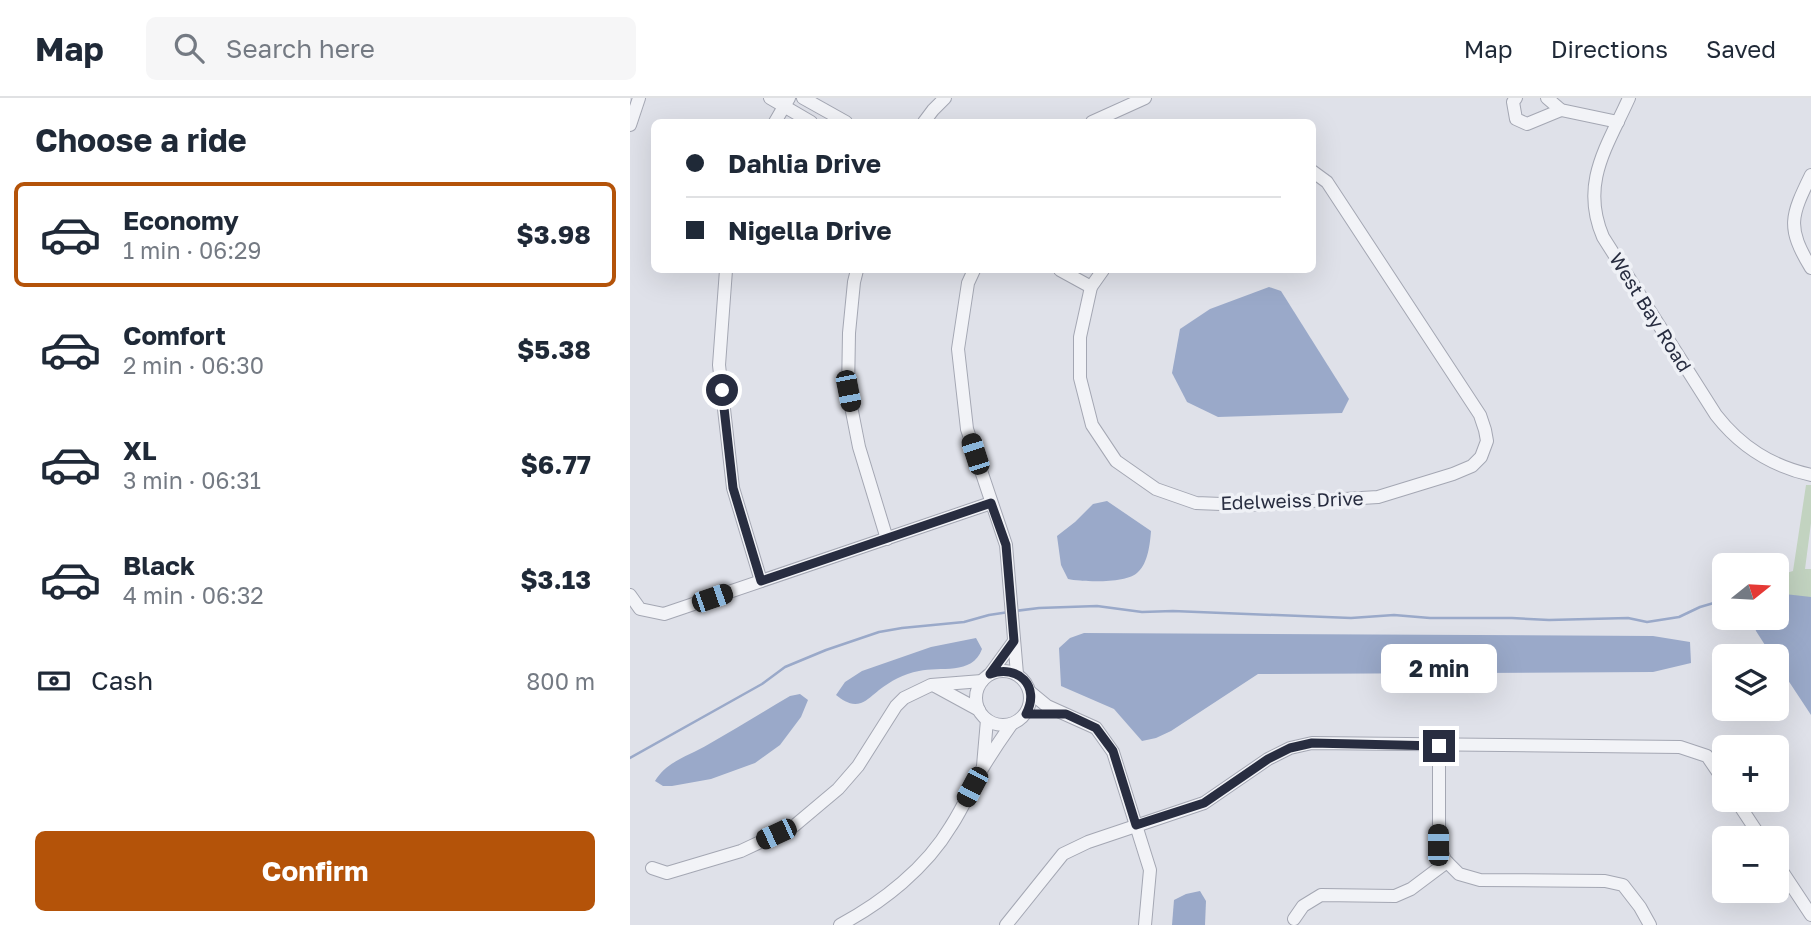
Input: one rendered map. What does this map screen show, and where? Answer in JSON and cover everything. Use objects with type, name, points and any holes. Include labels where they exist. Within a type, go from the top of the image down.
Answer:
[{"type":"street","points":[[630,125],[639,98]]},
{"type":"street","points":[[770,98],[787,102],[807,119]]},
{"type":"street","points":[[803,98],[840,119]]},
{"type":"street","points":[[926,119],[945,98]]},
{"type":"street","points":[[1099,119],[1145,98]]},
{"type":"street","points":[[1516,98],[1513,102],[1516,119],[1527,124],[1561,110]]},
{"type":"street","points":[[1547,98],[1561,110],[1618,122]]},
{"type":"street","name":"West Bay Road","points":[[1629,98],[1600,164],[1594,186],[1594,208],[1603,237],[1724,425],[1742,443],[1763,458],[1786,469],[1811,475]]},
{"type":"street","points":[[777,119],[787,102]]},
{"type":"street","name":"Edelweiss Drive","points":[[1098,278],[1080,337],[1080,378],[1092,425],[1116,461],[1156,489],[1196,503],[1247,505],[1378,497],[1472,466],[1481,457],[1487,442],[1480,415],[1327,182],[1316,173]]},
{"type":"street","points":[[1811,175],[1798,202],[1794,223],[1797,244],[1811,268]]},
{"type":"street","points":[[726,273],[719,365],[731,474],[761,581]]},
{"type":"street","points":[[856,273],[849,333],[848,391],[859,447],[887,539]]},
{"type":"street","points":[[973,273],[968,283],[958,349],[967,429],[1006,545],[1017,674]]},
{"type":"street","points":[[1074,273],[1098,278]]},
{"type":"street","points":[[630,594],[640,609],[664,614],[991,503]]},
{"type":"street","points":[[983,767],[983,715],[976,695],[986,677],[1014,641]]},
{"type":"street","points":[[652,867],[667,873],[741,851],[794,826],[838,789],[858,766],[896,706],[904,698],[931,685],[1008,671],[1023,678],[1030,692],[1047,706],[1096,728],[1113,751],[1150,870],[1145,925]]},
{"type":"street","points":[[931,685],[958,697],[994,724],[1003,726],[1020,720],[1026,714],[1030,707],[1030,692]]},
{"type":"street","points":[[1026,714],[1066,714]]},
{"type":"street","points":[[841,925],[891,892],[919,867],[951,828],[983,767],[1011,724]]},
{"type":"street","points":[[1006,925],[1063,854],[1088,842],[1204,803],[1268,759],[1290,748],[1312,743],[1680,747],[1707,756],[1712,763]]},
{"type":"street","points":[[1439,746],[1438,845],[1447,862],[1459,874],[1479,880],[1605,881],[1623,886],[1650,925]]},
{"type":"street","points":[[1294,919],[1303,906],[1321,895],[1395,896],[1411,889],[1447,862]]},
{"type":"street","points":[[1789,882],[1811,915]]},
{"type":"green space","points":[[1806,485],[1811,485],[1811,523],[1805,569],[1811,569],[1811,597],[1789,595],[1789,572],[1793,571]]},
{"type":"water","points":[[1269,287],[1281,291],[1349,399],[1342,413],[1218,417],[1187,402],[1172,373],[1180,329],[1210,309]]},
{"type":"water","points":[[1107,501],[1151,531],[1144,564],[1138,572],[1125,579],[1068,579],[1061,565],[1057,536],[1093,504]]},
{"type":"water","points":[[1789,594],[1811,597],[1811,715],[1789,682],[1789,644],[1764,644],[1756,631],[1789,630]]},
{"type":"water","points":[[1084,633],[1653,636],[1690,642],[1691,663],[1653,672],[1258,674],[1171,731],[1142,741],[1114,709],[1061,686],[1059,648],[1070,638]]},
{"type":"water","points":[[976,638],[982,649],[971,663],[963,667],[908,674],[897,678],[857,704],[836,695],[845,682],[862,671],[931,647]]},
{"type":"water","points":[[800,694],[808,700],[801,717],[780,745],[755,763],[711,779],[672,786],[663,786],[655,781],[666,768],[679,760],[790,696]]},
{"type":"water","points":[[1200,891],[1206,901],[1205,925],[1172,925],[1174,900]]},
{"type":"waterway","points":[[1015,611],[1097,606],[1142,612],[1351,618],[1394,615],[1549,620],[1628,618],[1647,622],[1679,617],[1712,604]]},
{"type":"waterway","points":[[630,758],[762,684],[785,667],[826,650],[879,632],[964,622],[1009,612]]},
{"type":"route","points":[[722,390],[733,488],[761,581],[991,503],[1006,545],[1014,641],[990,674],[1008,671],[1023,678],[1028,685],[1031,699],[1026,714],[1066,714],[1096,728],[1113,751],[1136,825],[1204,803],[1268,759],[1290,748],[1312,743],[1439,746]]}]
